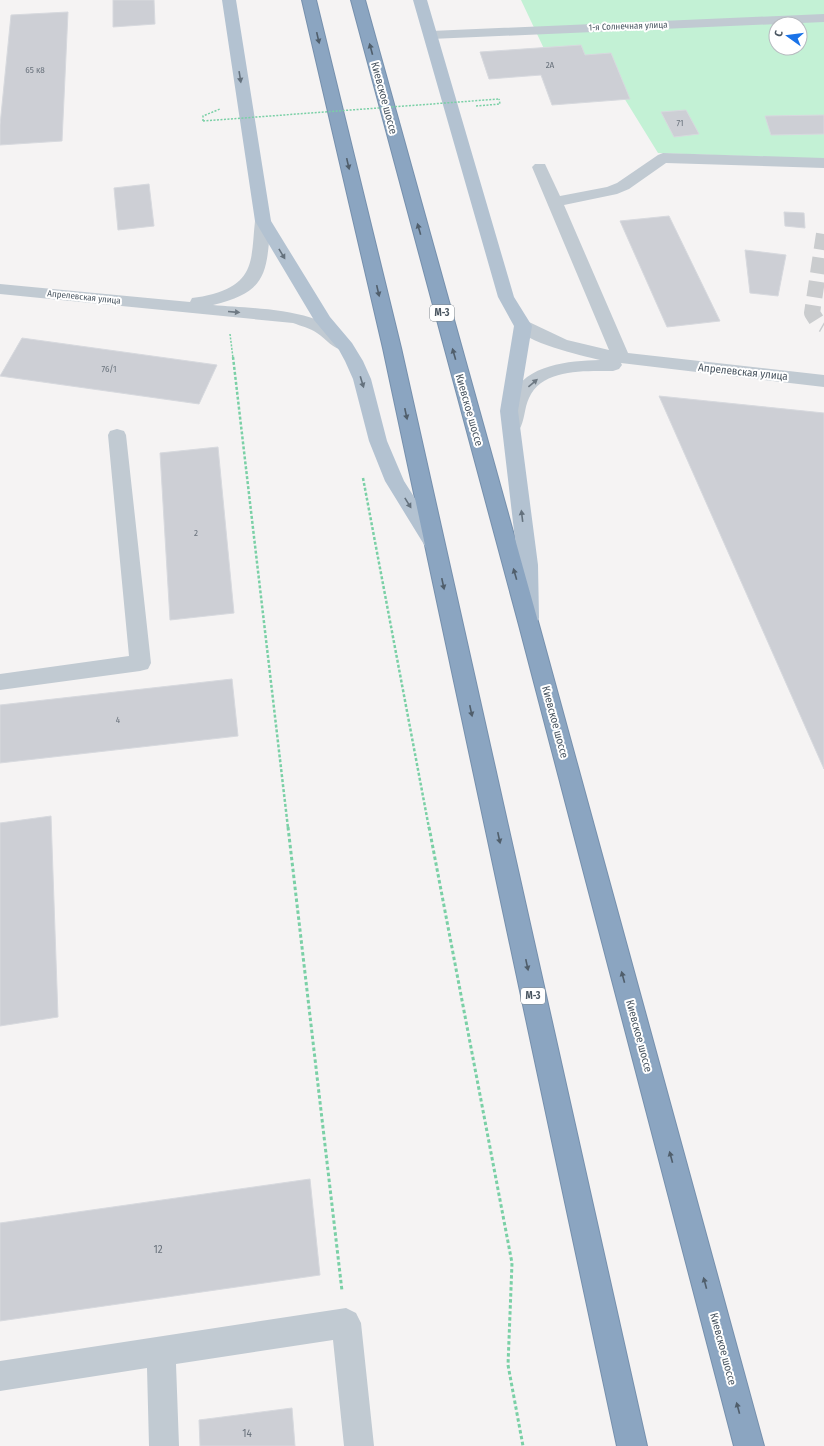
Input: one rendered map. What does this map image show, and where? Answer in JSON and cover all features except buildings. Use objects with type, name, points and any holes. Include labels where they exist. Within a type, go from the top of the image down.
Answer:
[{"type":"highway","name":"М-3","points":[[309,0],[388,333],[632,1446]]},
{"type":"highway","name":"Киевское шоссе","points":[[358,0],[529,625],[749,1446]]},
{"type":"main road","points":[[229,0],[262,221],[323,320],[346,347],[362,379],[378,441],[395,481],[435,546]]},
{"type":"main road","points":[[234,39],[237,0]]},
{"type":"main road","points":[[420,0],[506,297],[523,326],[510,411],[528,565],[529,625]]},
{"type":"street","name":"1-я Солнечная улица","points":[[431,34],[824,18]]},
{"type":"street","points":[[555,202],[611,191],[623,186],[662,158],[824,163]]},
{"type":"street","points":[[540,167],[621,357]]},
{"type":"street","points":[[167,306],[215,300],[234,292],[251,280],[259,266],[262,221]]},
{"type":"street","name":"Апрелевская улица","points":[[0,289],[167,306]]},
{"type":"street","points":[[167,306],[296,318],[322,328],[346,347]]},
{"type":"street","points":[[523,326],[549,341],[589,352],[661,363]]},
{"type":"street","points":[[511,429],[523,392],[543,375],[571,367],[661,363]]},
{"type":"street","name":"Апрелевская улица","points":[[661,363],[824,381]]},
{"type":"street","points":[[0,682],[140,663],[117,435]]},
{"type":"street","points":[[0,1376],[346,1323],[359,1446]]},
{"type":"street","points":[[161,1351],[164,1446]]},
{"type":"path","points":[[221,108],[203,116],[203,121],[499,99],[500,104],[475,106]]},
{"type":"path","points":[[227,113],[228,125]]},
{"type":"path","points":[[230,331],[346,1323]]},
{"type":"path","points":[[362,474],[512,1264],[508,1365],[523,1446]]},
{"type":"green space","points":[[521,0],[824,0],[824,159],[658,153],[621,93],[546,53]]},
{"type":"tunnel","points":[[824,234],[812,313],[817,321],[824,325]]}]
